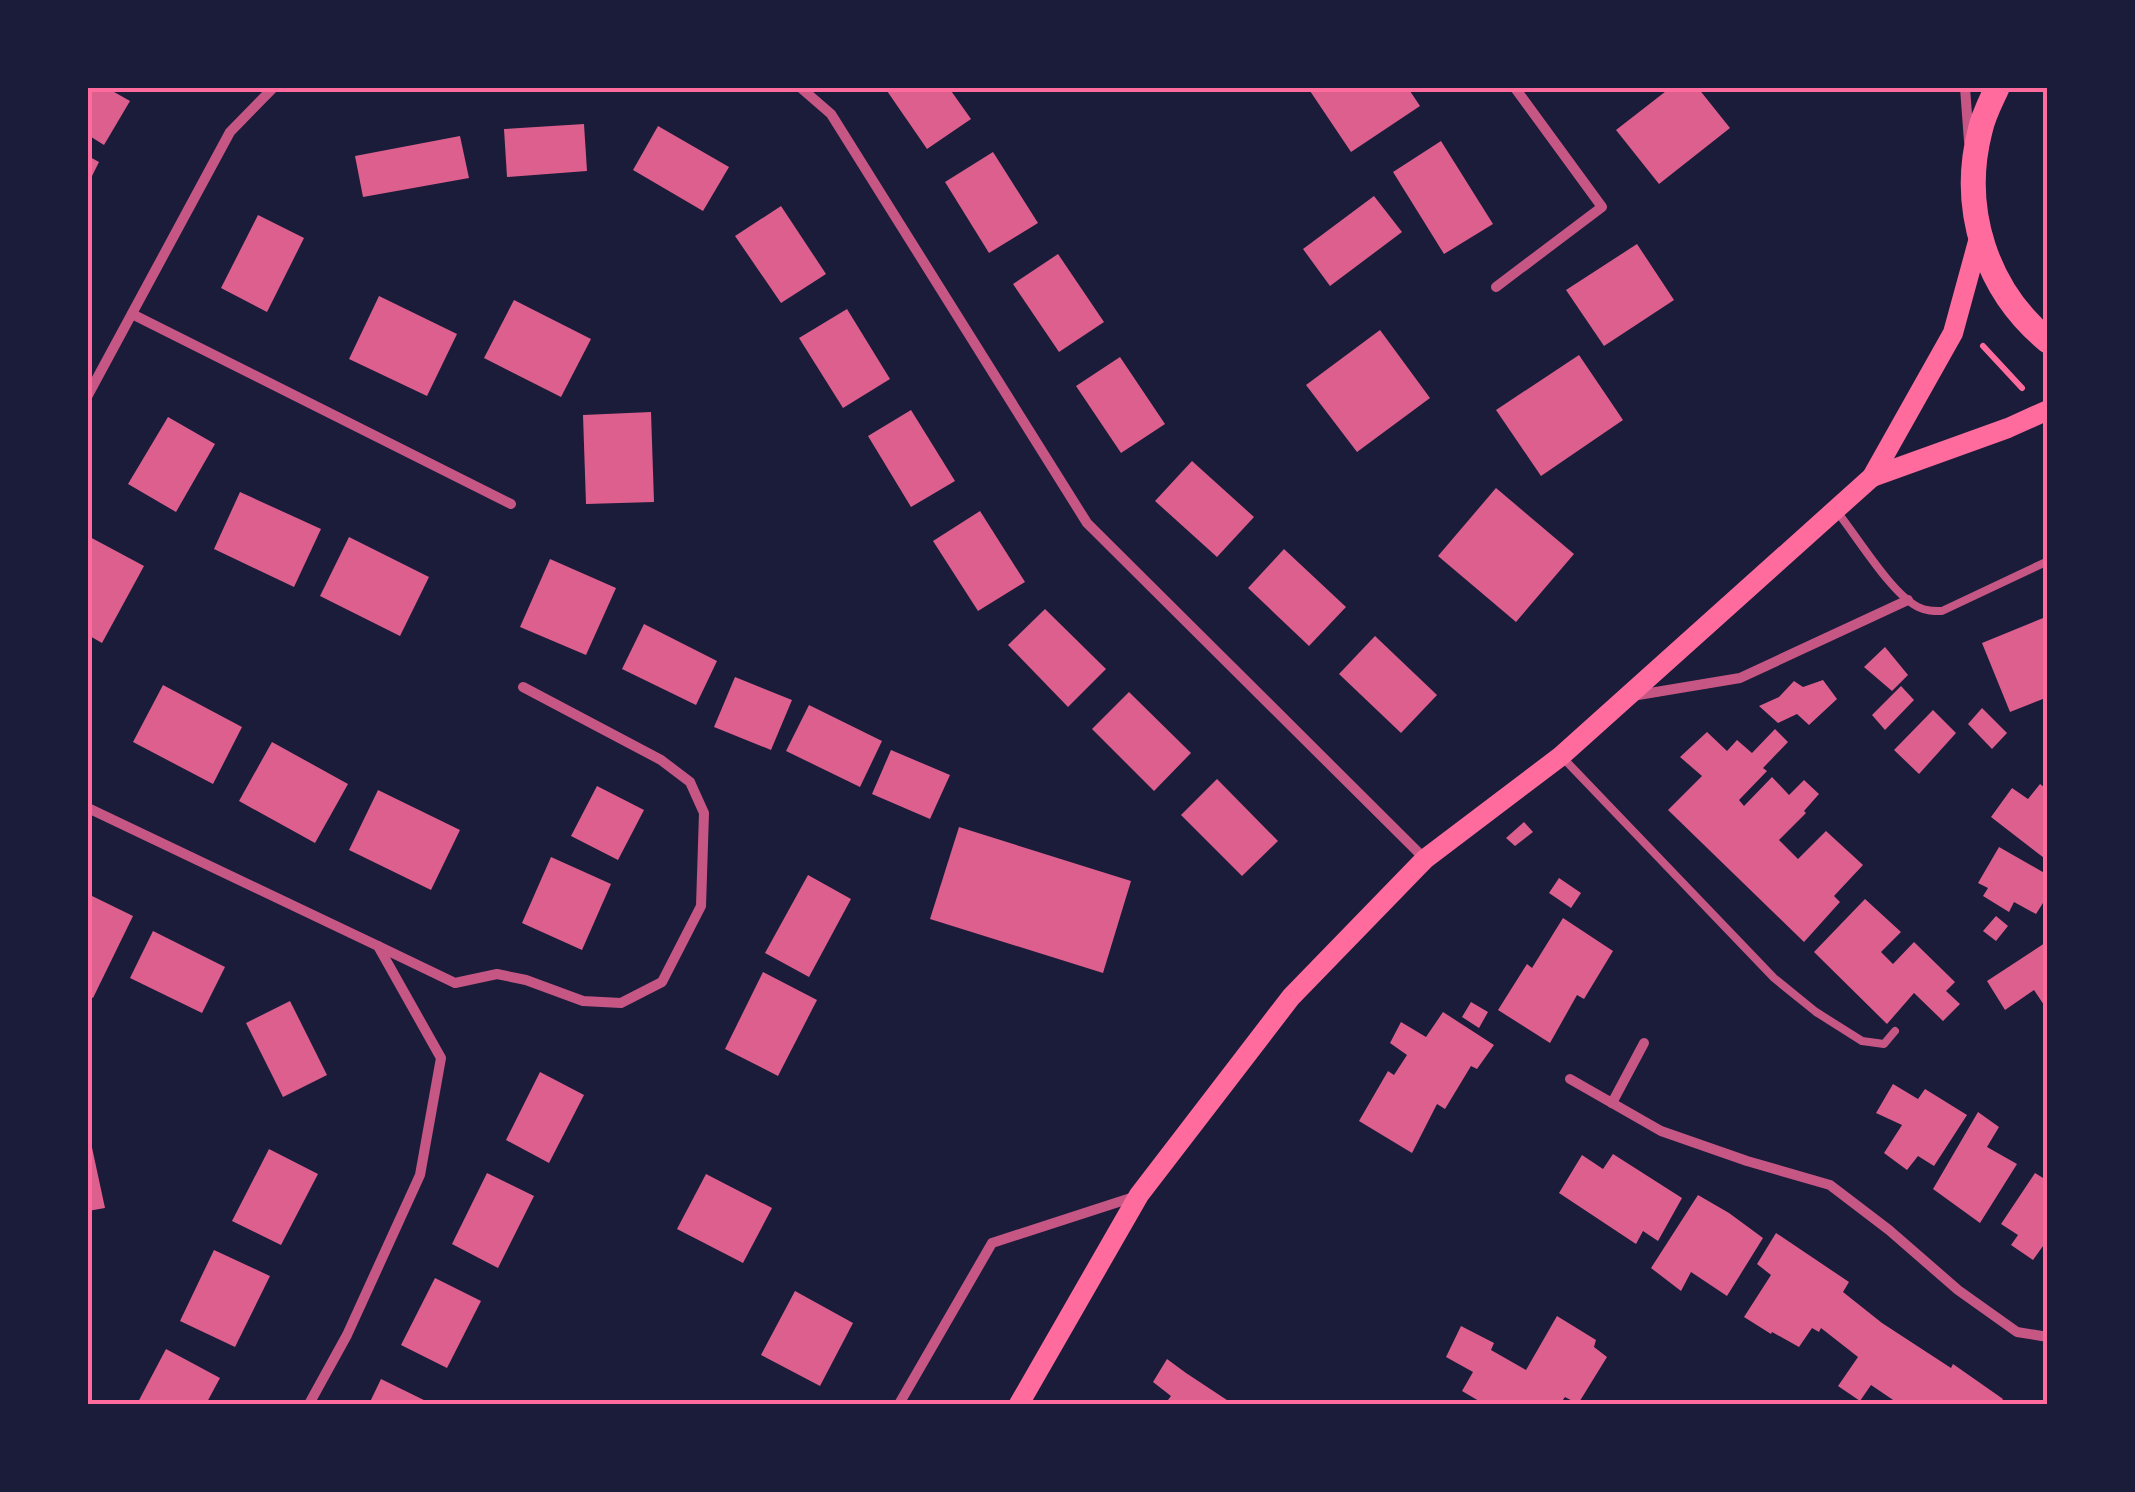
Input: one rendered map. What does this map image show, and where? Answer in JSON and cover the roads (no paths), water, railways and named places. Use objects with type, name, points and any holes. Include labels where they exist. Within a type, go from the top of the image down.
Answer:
[{"type":"main road","points":[[1997,88],[1980,130],[1972,182],[1973,210],[1979,238],[1998,284],[2028,325],[2048,341]]},
{"type":"main road","points":[[1019,1404],[1138,1195],[1291,997],[1425,859],[1561,756],[1872,478],[1954,333],[1979,238]]},
{"type":"main road","points":[[1872,478],[2048,410]]},
{"type":"street","points":[[88,395],[230,132],[273,88]]},
{"type":"street","points":[[801,88],[830,114],[1086,523],[1425,859]]},
{"type":"street","points":[[1496,287],[1602,207],[1515,88]]},
{"type":"street","points":[[1965,88],[1972,182]]},
{"type":"street","points":[[132,314],[511,504]]},
{"type":"street","points":[[1626,697],[1740,678],[1908,600]]},
{"type":"street","points":[[88,808],[455,983],[497,974],[583,1001],[621,1003],[662,982],[701,906],[704,812],[690,782],[661,760],[523,687]]},
{"type":"street","points":[[309,1404],[348,1335],[420,1175],[441,1058],[378,946]]},
{"type":"street","points":[[1612,1103],[1644,1043]]},
{"type":"street","points":[[1570,1079],[1661,1131],[1830,1186],[1889,1230],[1958,1290],[2017,1332],[2048,1337]]},
{"type":"street","points":[[898,1404],[992,1244],[1138,1195]]},
{"type":"lane","points":[[1836,510],[1899,592],[1929,611],[1942,611],[2048,561]]},
{"type":"lane","points":[[1561,756],[1774,978],[1816,1012],[1862,1040],[1884,1044],[1895,1031]]}]
